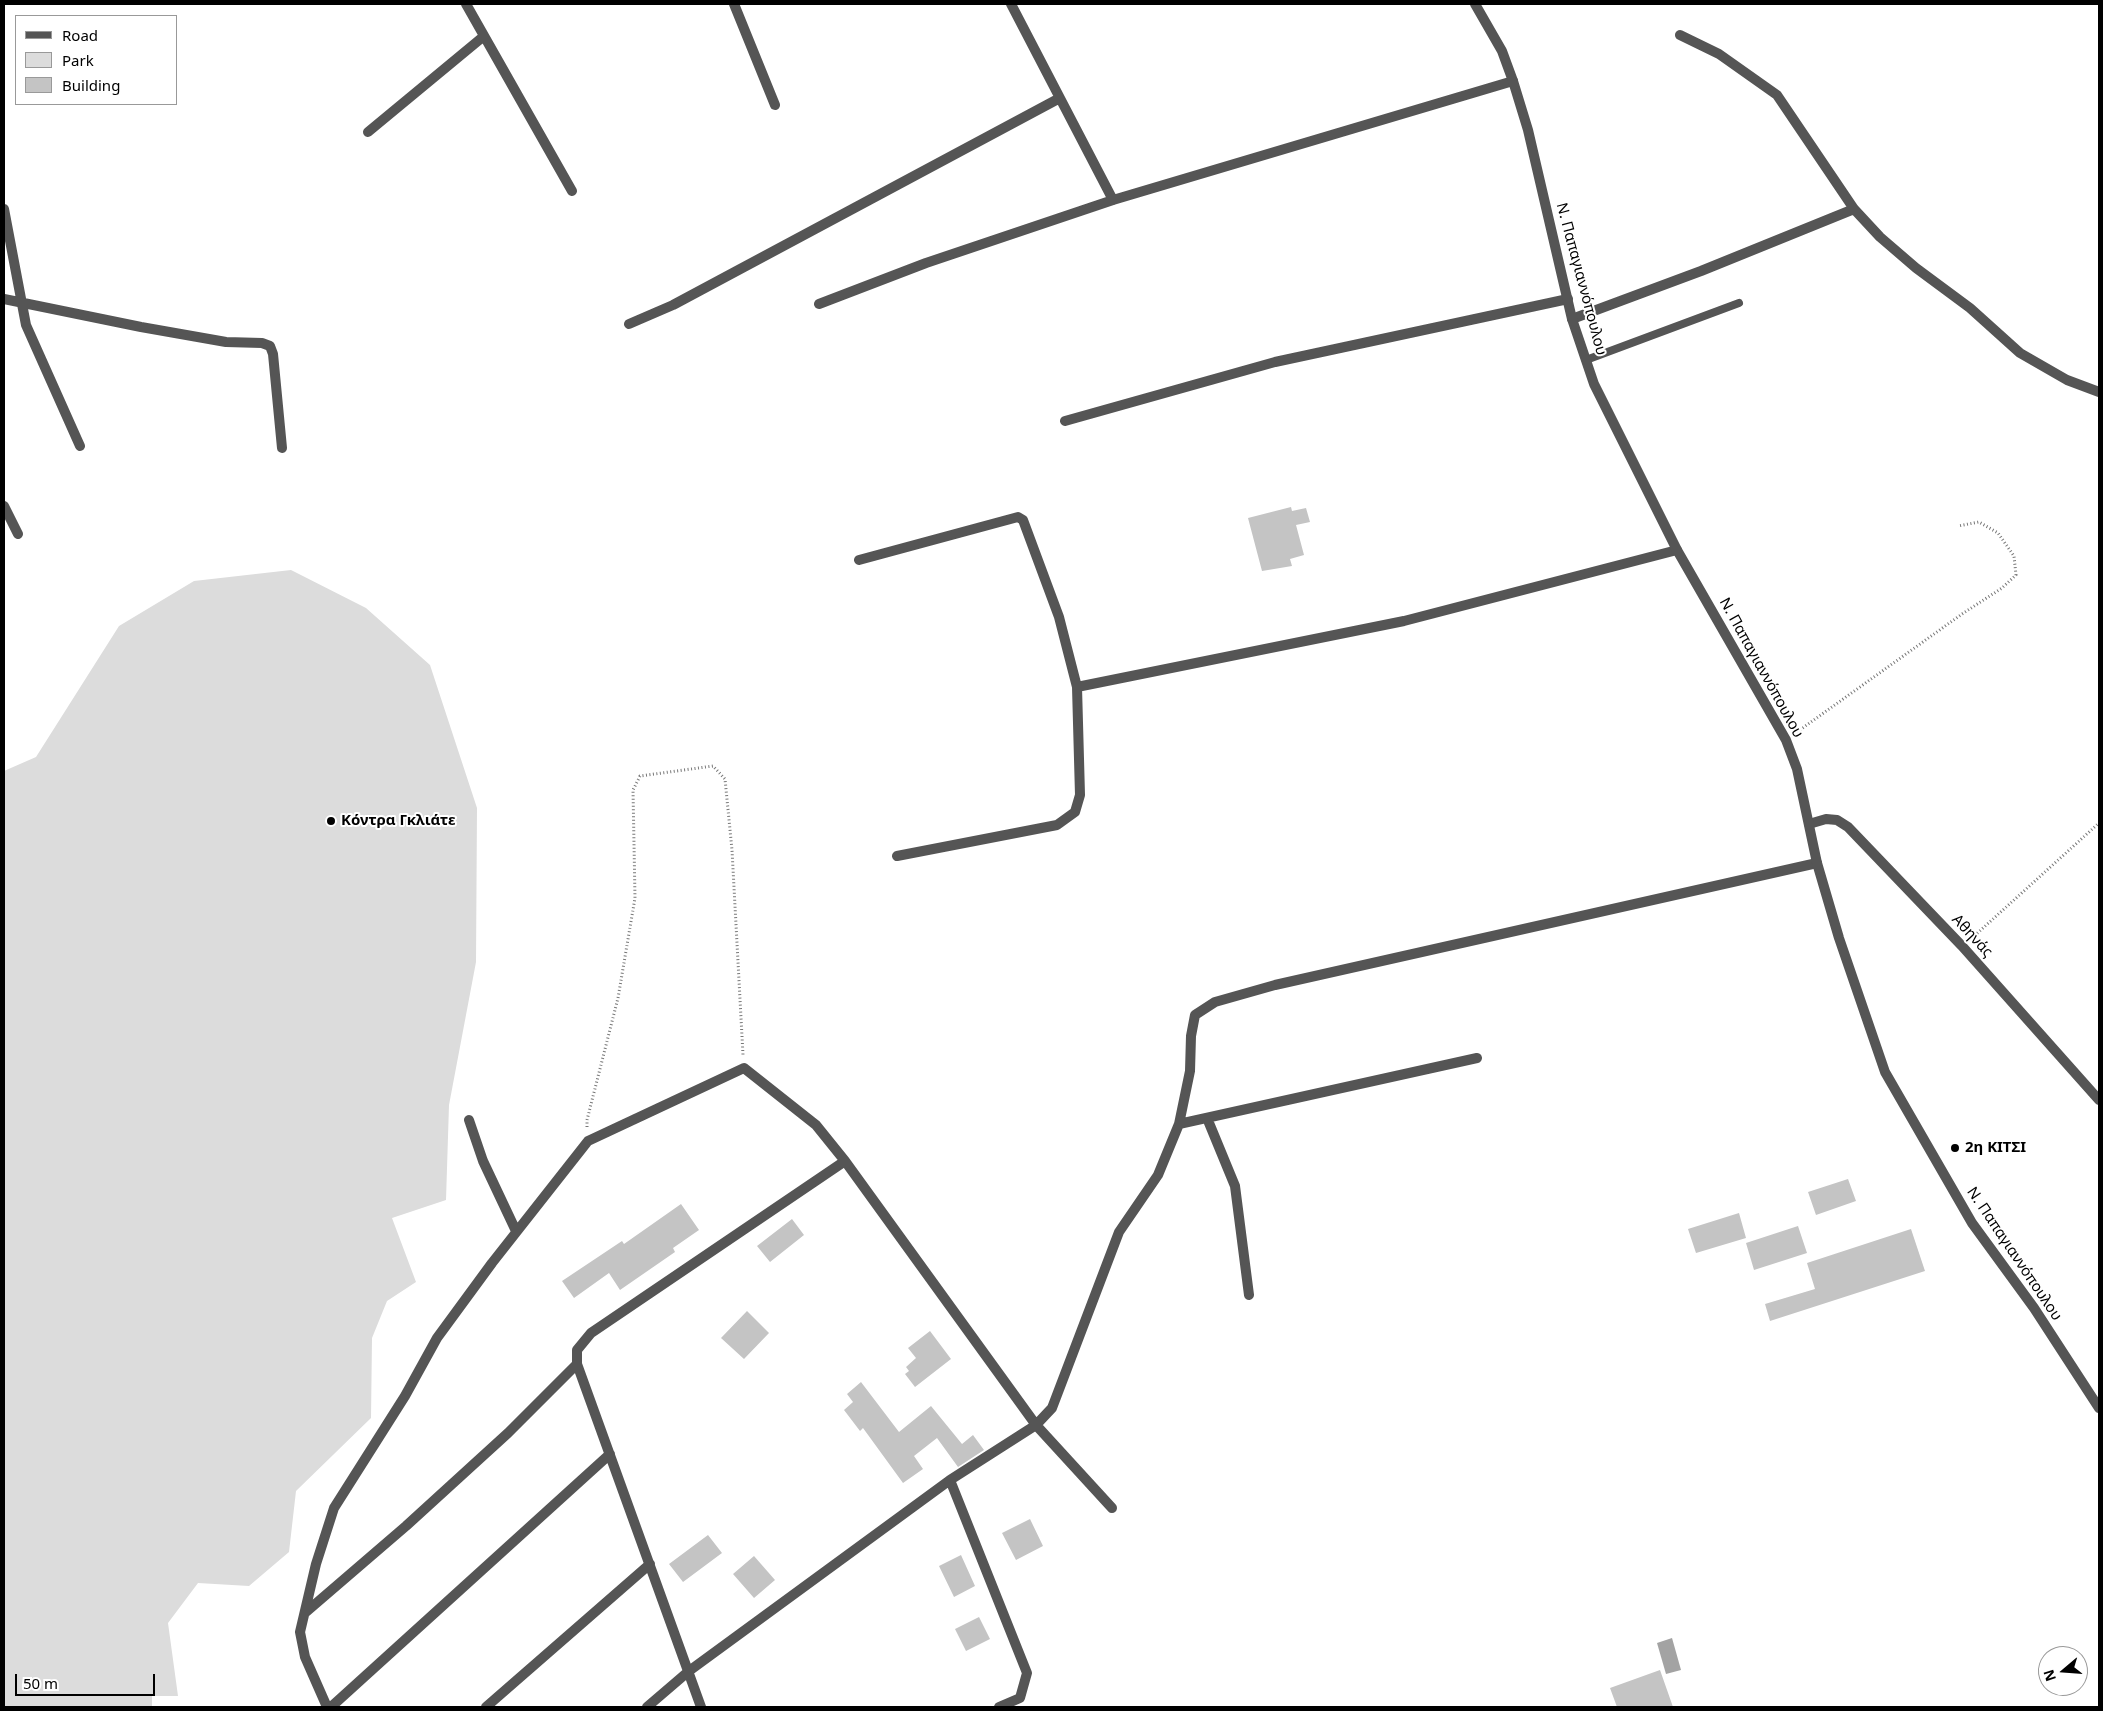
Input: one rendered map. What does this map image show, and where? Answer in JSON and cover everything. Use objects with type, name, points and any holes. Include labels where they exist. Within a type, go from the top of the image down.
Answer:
[{"type":"street","points":[[466,4],[572,191]]},
{"type":"street","points":[[734,4],[775,105]]},
{"type":"street","points":[[1010,4],[1058,99],[1113,200]]},
{"type":"street","name":"Ν. Παπαγιαννόπουλου","points":[[1475,4],[1502,50],[1513,81],[1528,130],[1572,319],[1594,384],[1616,432],[1677,550],[1786,740],[1797,769],[1817,863],[1856,992],[1885,1072],[1972,1223],[2034,1308],[2099,1408]]},
{"type":"street","points":[[1680,35],[1719,54],[1777,95],[1854,209],[1880,237],[1916,268],[1970,308],[2020,353],[2067,380],[2099,392]]},
{"type":"street","points":[[368,132],[484,36]]},
{"type":"street","points":[[818,304],[926,263],[1113,200],[1513,81]]},
{"type":"street","points":[[629,324],[673,305],[1058,99]]},
{"type":"street","points":[[4,209],[26,325],[80,446]]},
{"type":"street","points":[[1572,319],[1701,271],[1854,209]]},
{"type":"street","points":[[1065,421],[1275,362],[1568,298]]},
{"type":"street","points":[[4,299],[150,329],[226,342],[262,343],[270,346],[273,354],[282,448]]},
{"type":"street","points":[[4,506],[18,534]]},
{"type":"street","points":[[859,560],[1018,517],[1023,520],[1059,617],[1077,687],[1080,795],[1075,812],[1057,824],[897,856]]},
{"type":"street","points":[[1077,687],[1404,621],[1677,550]]},
{"type":"street","name":"Αθηνάς","points":[[1809,824],[1826,819],[1837,820],[1848,827],[1962,946],[2099,1100]]},
{"type":"street","points":[[647,1707],[689,1672],[950,1480],[1036,1426],[1052,1408],[1119,1232],[1158,1175],[1179,1124],[1190,1072],[1191,1036],[1195,1015],[1215,1002],[1275,985],[1817,863]]},
{"type":"street","points":[[1179,1124],[1477,1058]]},
{"type":"street","points":[[327,1707],[305,1656],[300,1632],[316,1564],[334,1508],[405,1396],[437,1338],[516,1231],[588,1141],[744,1068],[816,1125],[845,1161],[1036,1426],[1112,1508]]},
{"type":"street","points":[[1207,1118],[1235,1186],[1249,1295]]},
{"type":"street","points":[[469,1120],[483,1161],[516,1231]]},
{"type":"street","points":[[701,1707],[577,1364],[577,1350],[591,1333],[845,1161]]},
{"type":"street","points":[[306,1612],[406,1526],[508,1433],[577,1364]]},
{"type":"street","points":[[331,1707],[610,1454]]},
{"type":"street","points":[[950,1480],[1027,1673],[1020,1698],[999,1707]]},
{"type":"street","points":[[486,1707],[650,1564]]},
{"type":"lane","points":[[1586,360],[1739,303]]},
{"type":"path","points":[[1786,740],[1946,625],[2002,588],[2016,575],[2014,556],[1998,533],[1979,522],[1958,526]]},
{"type":"path","points":[[588,1141],[587,1120],[618,998],[635,898],[633,790],[640,776],[713,766],[725,780],[732,850],[744,1068]]},
{"type":"path","points":[[1962,946],[2099,823]]},
{"type":"green space","points":[[291,570],[366,608],[430,665],[477,808],[476,962],[449,1105],[446,1200],[392,1218],[416,1282],[387,1301],[372,1338],[371,1418],[296,1491],[289,1552],[249,1586],[198,1583],[168,1623],[178,1696],[152,1696],[152,1707],[4,1707],[4,771],[36,757],[119,626],[194,581]]},
{"type":"shaded area","points":[[1672,1638],[1681,1670],[1666,1674],[1657,1643]]},
{"type":"building","points":[[1291,507],[1292,511],[1306,508],[1310,522],[1296,525],[1304,555],[1290,559],[1292,566],[1262,571],[1248,518]]},
{"type":"building","points":[[1848,1179],[1856,1201],[1816,1215],[1808,1192]]},
{"type":"building","points":[[681,1204],[699,1230],[673,1248],[675,1252],[620,1290],[609,1273],[574,1298],[562,1281],[622,1241],[624,1244]]},
{"type":"building","points":[[1739,1213],[1746,1238],[1696,1253],[1688,1229]]},
{"type":"building","points":[[792,1219],[804,1235],[770,1262],[757,1246]]},
{"type":"building","points":[[1798,1226],[1807,1253],[1754,1270],[1746,1243]]},
{"type":"building","points":[[1911,1229],[1925,1271],[1770,1321],[1765,1304],[1815,1289],[1807,1263]]},
{"type":"building","points":[[747,1311],[769,1333],[744,1359],[721,1338]]},
{"type":"building","points":[[930,1331],[951,1359],[915,1387],[905,1374],[909,1371],[906,1367],[916,1358],[908,1348]]},
{"type":"building","points":[[861,1382],[899,1432],[931,1406],[962,1444],[973,1435],[984,1450],[958,1467],[937,1438],[914,1456],[923,1469],[903,1483],[863,1428],[860,1431],[844,1410],[853,1402],[847,1394]]},
{"type":"building","points":[[1030,1519],[1043,1546],[1016,1560],[1002,1533]]},
{"type":"building","points":[[708,1535],[722,1553],[683,1582],[669,1564]]},
{"type":"building","points":[[961,1555],[975,1586],[954,1597],[939,1566]]},
{"type":"building","points":[[754,1556],[775,1580],[754,1598],[733,1574]]},
{"type":"building","points":[[979,1617],[990,1639],[966,1651],[955,1629]]},
{"type":"building","points":[[1660,1670],[1673,1707],[1617,1707],[1610,1688]]},
{"type":"place","name":"Κόντρα Γκλιάτε","points":[[331,821]]},
{"type":"place","name":"2η ΚΙΤΣΙ","points":[[1955,1148]]}]
